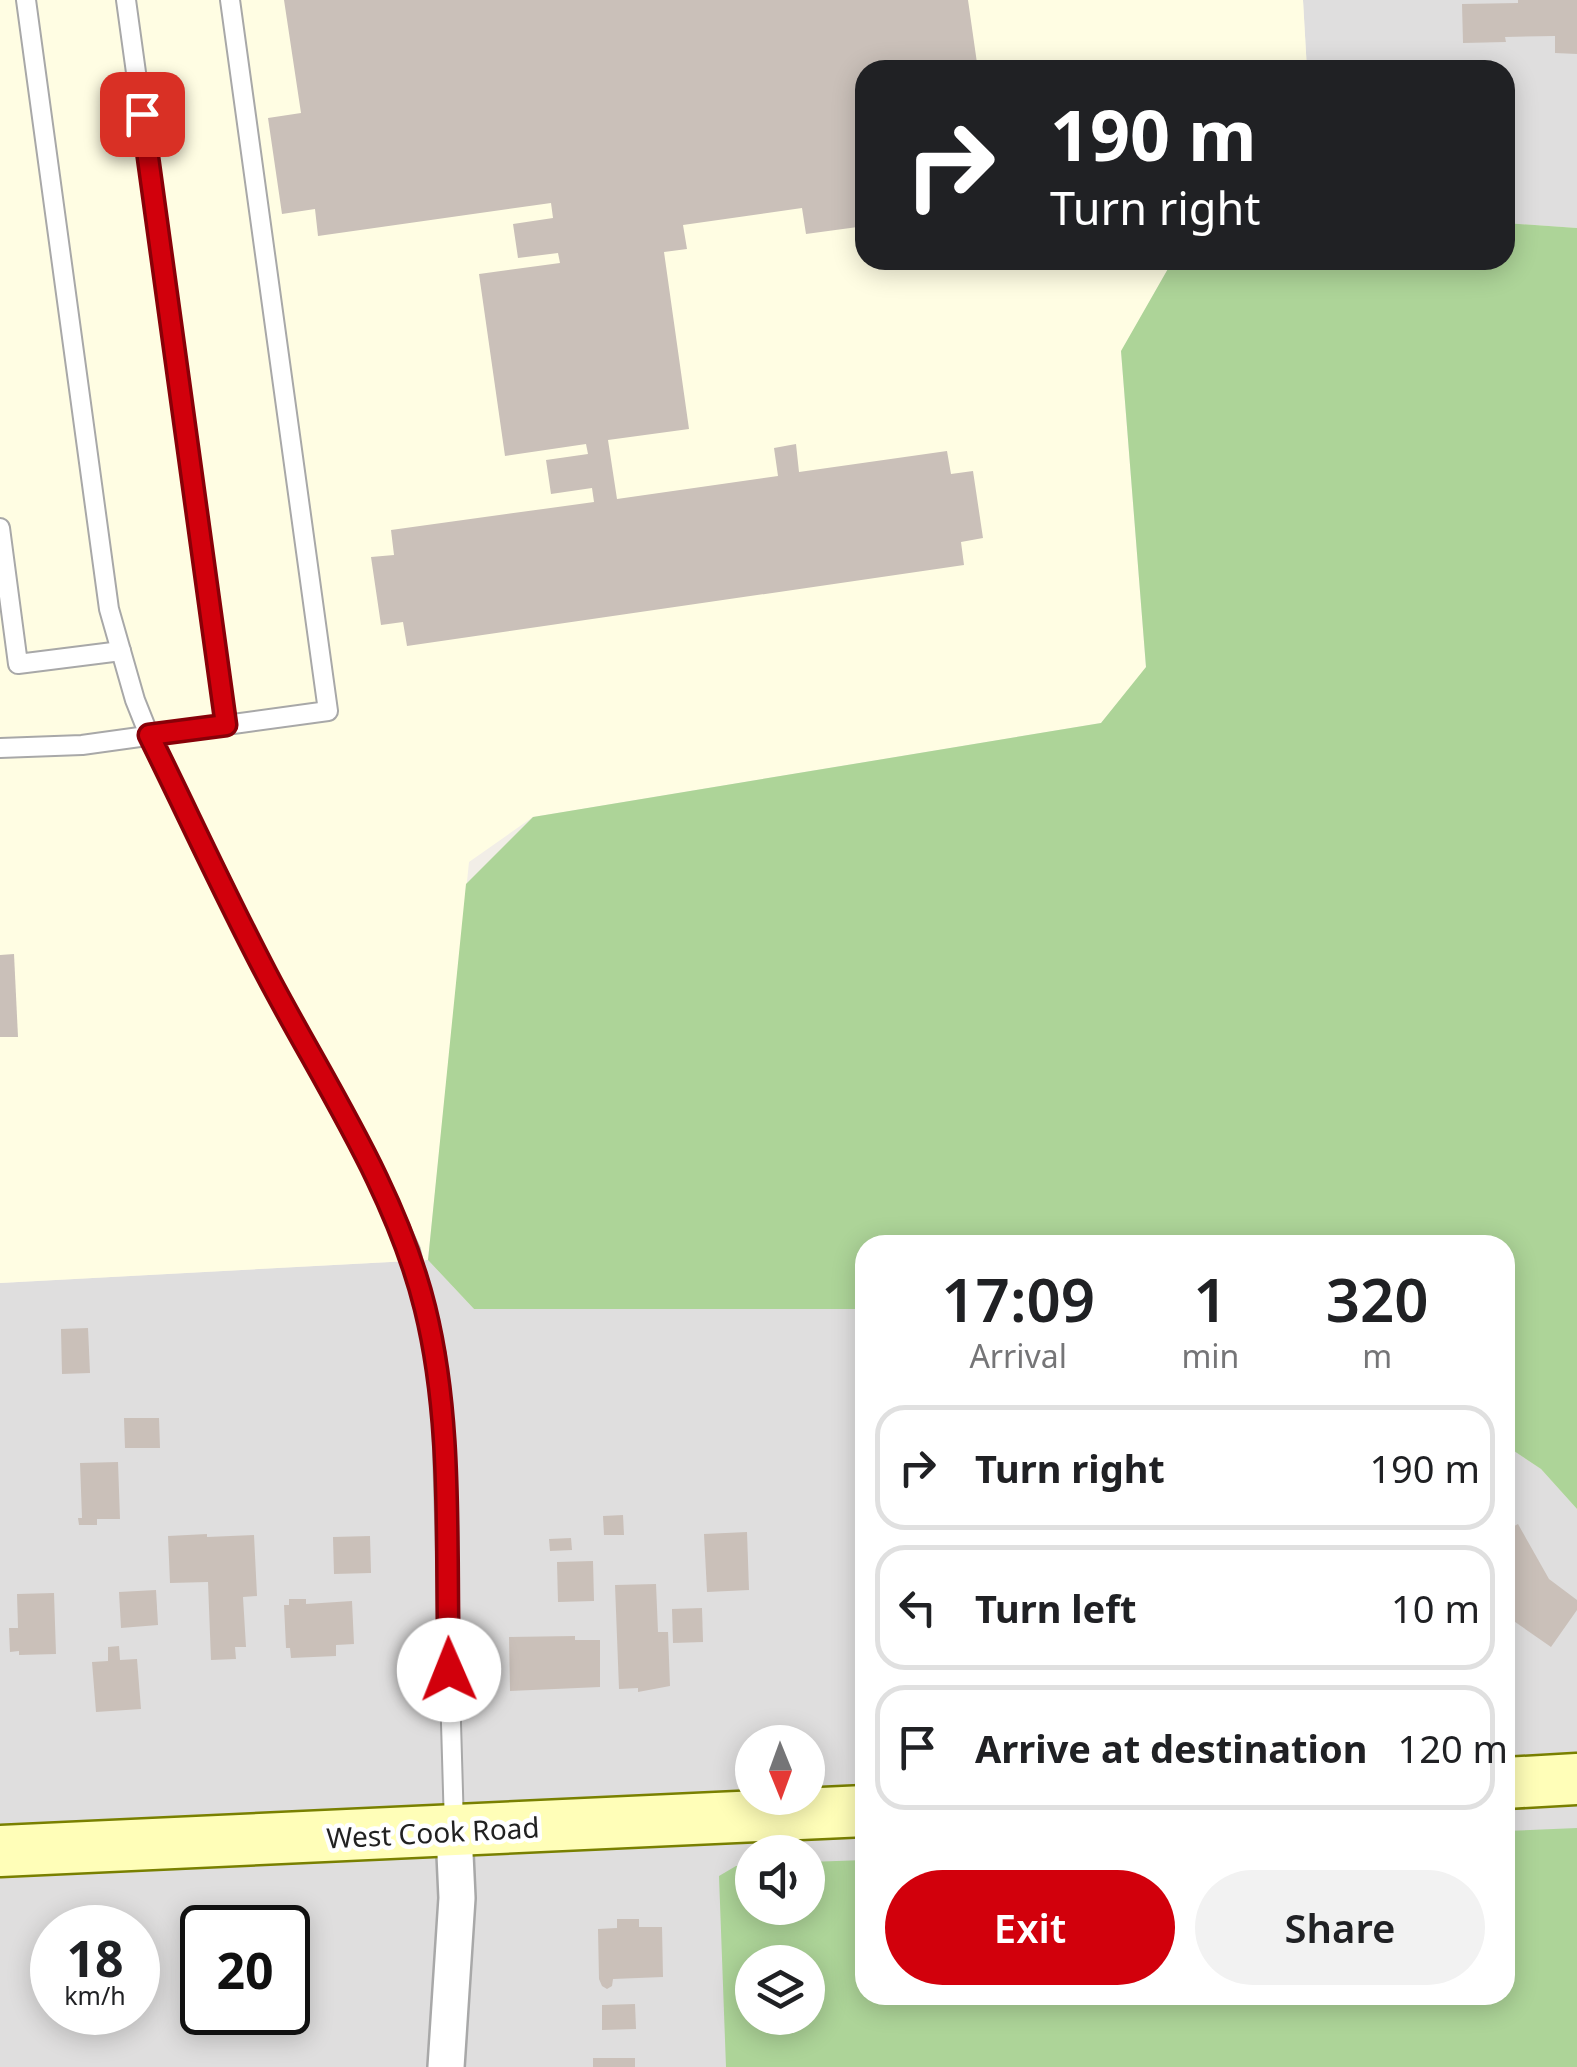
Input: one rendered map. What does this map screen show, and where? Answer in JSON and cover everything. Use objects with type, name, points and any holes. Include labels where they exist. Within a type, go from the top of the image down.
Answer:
[{"type":"main road","points":[[1515,1782],[1577,1780]]},
{"type":"main road","name":"West Cook Road","points":[[0,1851],[855,1812]]},
{"type":"street","points":[[446,2067],[457,1898],[454,1832]]},
{"type":"lane","points":[[26,0],[109,609],[134,700],[265,971],[380,1183],[410,1252],[436,1355],[442,1414],[454,1832]]},
{"type":"lane","points":[[126,0],[226,725]]},
{"type":"lane","points":[[0,748],[82,745],[328,711],[230,0]]},
{"type":"lane","points":[[0,528],[18,664],[121,651]]},
{"type":"shaded area","points":[[0,0],[1303,0],[1306,60],[855,60],[855,270],[1167,270],[1121,352],[1146,668],[1101,723],[533,817],[469,862],[428,1260],[0,1283]]},
{"type":"shaded area","points":[[1303,0],[1577,0],[1577,228],[1515,224],[1515,60],[1306,60]]},
{"type":"shaded area","points":[[428,1260],[474,1309],[855,1309],[855,2005],[1515,2005],[1515,1452],[1541,1469],[1577,1509],[1577,2067],[0,2067],[0,1283]]},
{"type":"green space","points":[[1515,224],[1577,228],[1577,1509],[1541,1469],[1515,1452],[1515,1235],[855,1235],[855,1309],[474,1309],[428,1260],[466,884],[533,817],[1101,723],[1146,667],[1121,351],[1167,270],[1515,270]]},
{"type":"green space","points":[[1577,1828],[1577,2067],[726,2067],[719,1876],[735,1867],[735,1925],[825,1925],[825,1861],[855,1860],[855,2005],[1515,2005],[1515,1831]]},
{"type":"building","points":[[284,0],[968,0],[977,60],[855,60],[855,227],[806,234],[802,208],[683,225],[687,249],[664,252],[689,429],[608,440],[617,499],[778,476],[774,448],[796,444],[799,472],[947,451],[951,474],[973,471],[983,538],[961,542],[964,565],[407,646],[403,622],[381,625],[371,557],[394,555],[391,530],[594,502],[592,488],[551,494],[546,460],[588,454],[586,444],[505,456],[479,274],[560,263],[558,253],[518,258],[513,224],[553,218],[551,203],[318,236],[315,209],[282,214],[268,118],[301,113]]},
{"type":"building","points":[[1577,0],[1577,54],[1555,53],[1555,36],[1463,43],[1462,4]]},
{"type":"building","points":[[14,954],[18,1037],[0,1037],[0,955]]},
{"type":"building","points":[[88,1328],[90,1373],[62,1374],[61,1329]]},
{"type":"building","points":[[124,1418],[159,1418],[160,1448],[125,1448]]},
{"type":"building","points":[[118,1462],[120,1519],[97,1519],[97,1525],[79,1525],[80,1463]]},
{"type":"building","points":[[623,1515],[624,1535],[604,1535],[603,1516]]},
{"type":"building","points":[[1518,1524],[1549,1579],[1577,1600],[1577,1610],[1551,1647],[1515,1622]]},
{"type":"building","points":[[747,1532],[749,1590],[707,1592],[704,1534]]},
{"type":"building","points":[[254,1535],[257,1596],[243,1597],[246,1647],[235,1647],[236,1659],[211,1660],[208,1582],[170,1583],[168,1536]]},
{"type":"building","points":[[370,1536],[371,1573],[334,1574],[333,1537]]},
{"type":"building","points":[[571,1538],[572,1550],[550,1551],[549,1539]]},
{"type":"building","points":[[593,1561],[594,1601],[558,1602],[557,1562]]},
{"type":"building","points":[[656,1584],[658,1632],[668,1632],[670,1686],[638,1692],[638,1688],[619,1689],[615,1585]]},
{"type":"building","points":[[156,1590],[158,1625],[121,1628],[119,1592]]},
{"type":"building","points":[[54,1593],[56,1654],[10,1652],[9,1628],[18,1628],[17,1594]]},
{"type":"building","points":[[289,1599],[306,1599],[306,1604],[352,1601],[354,1644],[336,1645],[336,1656],[291,1658],[290,1648],[286,1648],[284,1605],[289,1605]]},
{"type":"building","points":[[702,1608],[703,1642],[673,1643],[672,1609]]},
{"type":"building","points":[[575,1636],[575,1640],[600,1640],[600,1687],[510,1691],[509,1637]]},
{"type":"building","points":[[119,1646],[120,1660],[137,1659],[141,1709],[96,1712],[92,1662],[108,1661],[108,1647]]},
{"type":"building","points":[[617,1919],[639,1919],[639,1927],[662,1927],[663,1977],[613,1979],[612,1986],[602,1986],[598,1929],[617,1928]]},
{"type":"building","points":[[635,2004],[636,2029],[602,2030],[602,2005]]},
{"type":"building","points":[[593,2058],[635,2058],[635,2067],[593,2067]]},
{"type":"route","points":[[142,114],[226,725],[149,735],[265,971],[380,1183],[410,1252],[436,1355],[442,1414],[449,1670]]}]
